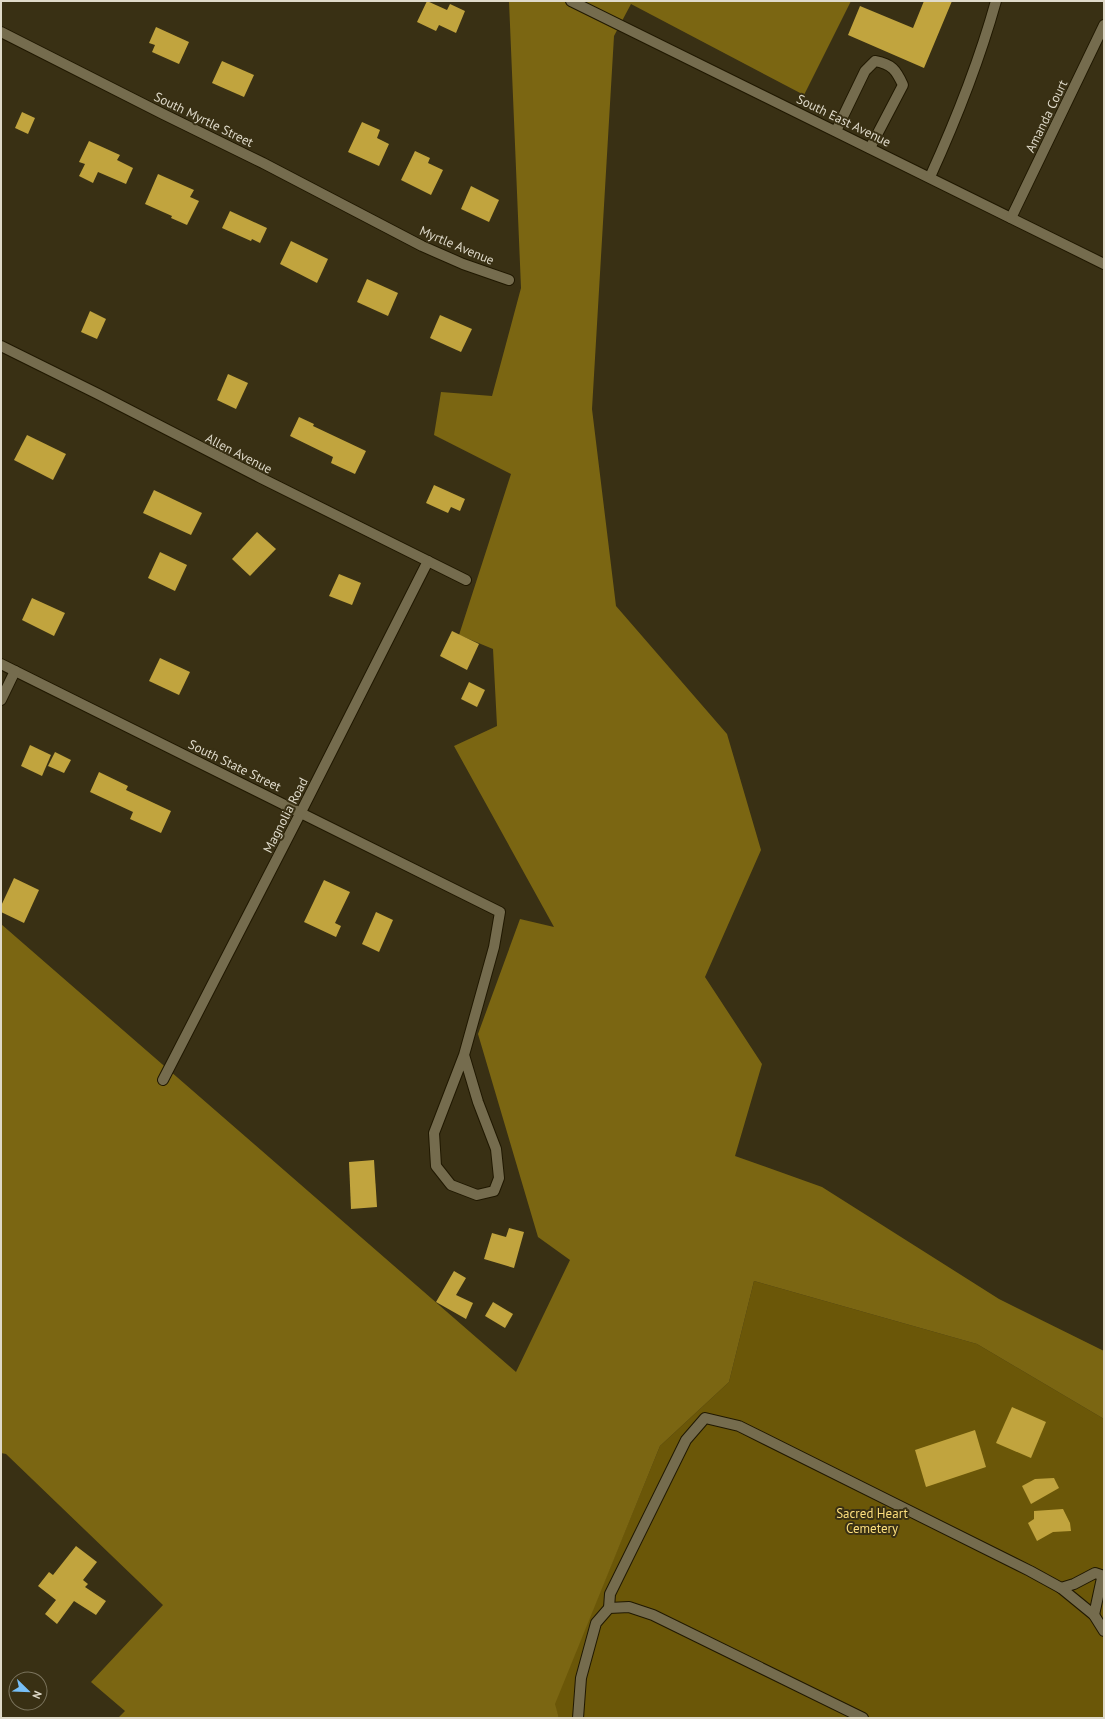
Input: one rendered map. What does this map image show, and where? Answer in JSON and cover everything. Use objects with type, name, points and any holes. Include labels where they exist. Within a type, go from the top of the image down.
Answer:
[{"type":"street","name":"South East Avenue","points":[[571,1],[1104,264]]},
{"type":"street","points":[[930,177],[968,87],[980,55],[996,1]]},
{"type":"street","name":"Amanda Court","points":[[1011,218],[1104,25]]},
{"type":"street","name":"South Myrtle Street","points":[[1,32],[270,166],[395,231]]},
{"type":"street","points":[[836,131],[865,71],[875,61],[887,63],[898,73],[903,85],[870,148]]},
{"type":"street","name":"Myrtle Avenue","points":[[395,231],[422,246],[463,264],[509,280]]},
{"type":"street","name":"Allen Avenue","points":[[1,346],[466,580]]},
{"type":"street","name":"Magnolia Road","points":[[163,1080],[428,561]]},
{"type":"street","name":"South State Street","points":[[1,664],[500,912],[494,947],[464,1055]]},
{"type":"street","points":[[1,700],[15,671]]},
{"type":"street","points":[[464,1055],[478,1102],[496,1149],[499,1178],[494,1191],[477,1195],[451,1185],[436,1166],[434,1133],[464,1055]]},
{"type":"street","points":[[578,1718],[581,1678],[596,1623],[609,1608],[610,1594],[686,1440],[705,1418],[739,1426],[1030,1570],[1061,1588],[1094,1615],[1104,1631]]},
{"type":"street","points":[[1061,1588],[1074,1584],[1095,1574],[1103,1573],[1094,1615]]},
{"type":"street","points":[[609,1608],[629,1607],[653,1615],[863,1718]]},
{"type":"green space","name":"Sacred Heart Cemetery","points":[[754,1281],[977,1344],[1104,1419],[1104,1718],[559,1718],[554,1704],[660,1446],[729,1382]]},
{"type":"shaded area","points":[[509,1],[851,1],[804,95],[631,4],[614,36],[592,409],[616,606],[727,734],[761,850],[705,977],[762,1064],[735,1156],[822,1187],[999,1299],[1104,1351],[1104,1419],[977,1344],[754,1281],[729,1382],[660,1446],[555,1704],[559,1718],[118,1718],[125,1711],[91,1682],[163,1605],[6,1454],[1,1453],[1,924],[516,1372],[570,1260],[538,1237],[478,1034],[520,919],[554,927],[454,746],[497,726],[493,649],[459,635],[511,474],[434,435],[441,392],[492,396],[521,288]]},
{"type":"building","points":[[427,1],[447,10],[450,4],[465,11],[456,33],[439,25],[436,31],[417,22]]},
{"type":"building","points":[[924,1],[952,1],[924,68],[848,35],[860,6],[913,28]]},
{"type":"building","points":[[156,27],[189,42],[179,64],[152,52],[155,45],[149,43]]},
{"type":"building","points":[[222,61],[254,75],[244,97],[212,83]]},
{"type":"building","points":[[22,112],[35,118],[28,134],[15,128]]},
{"type":"building","points":[[362,122],[380,130],[377,138],[389,144],[379,166],[348,152]]},
{"type":"building","points":[[89,141],[120,155],[117,160],[133,168],[126,184],[98,172],[93,183],[79,176],[85,164],[79,162]]},
{"type":"building","points":[[415,151],[430,158],[428,163],[443,170],[431,195],[401,180]]},
{"type":"building","points":[[158,174],[194,190],[190,197],[199,201],[187,225],[171,218],[172,216],[145,204]]},
{"type":"building","points":[[471,186],[499,200],[489,222],[461,209]]},
{"type":"building","points":[[230,211],[267,228],[260,243],[252,239],[251,241],[222,228]]},
{"type":"building","points":[[291,241],[328,259],[317,283],[280,264]]},
{"type":"building","points":[[367,279],[398,293],[388,316],[357,302]]},
{"type":"building","points":[[90,311],[106,319],[97,339],[81,332]]},
{"type":"building","points":[[440,315],[472,329],[461,352],[430,338]]},
{"type":"building","points":[[228,374],[248,383],[236,409],[217,400]]},
{"type":"building","points":[[299,417],[314,424],[313,426],[366,451],[355,474],[331,463],[333,457],[290,436]]},
{"type":"building","points":[[27,435],[66,454],[53,480],[14,460]]},
{"type":"building","points":[[434,485],[465,499],[460,511],[451,507],[448,513],[426,503]]},
{"type":"building","points":[[154,490],[202,513],[191,535],[143,513]]},
{"type":"building","points":[[257,532],[276,549],[250,576],[232,559]]},
{"type":"building","points":[[160,552],[187,565],[175,591],[148,578]]},
{"type":"building","points":[[339,574],[361,583],[352,605],[329,596]]},
{"type":"building","points":[[32,598],[65,613],[54,636],[22,620]]},
{"type":"building","points":[[452,631],[479,644],[467,670],[440,656]]},
{"type":"building","points":[[160,658],[190,672],[179,695],[149,681]]},
{"type":"building","points":[[469,682],[485,690],[477,707],[461,699]]},
{"type":"building","points":[[30,745],[51,755],[42,776],[21,766]]},
{"type":"building","points":[[55,752],[71,760],[64,773],[48,766]]},
{"type":"building","points":[[99,772],[128,786],[126,790],[171,811],[161,833],[130,819],[133,812],[90,792]]},
{"type":"building","points":[[14,878],[39,890],[24,923],[1,912],[1,906]]},
{"type":"building","points":[[324,880],[350,892],[335,923],[341,926],[336,937],[304,922]]},
{"type":"building","points":[[376,912],[393,920],[379,952],[362,944]]},
{"type":"building","points":[[374,1160],[377,1207],[351,1209],[349,1162]]},
{"type":"building","points":[[509,1228],[524,1232],[514,1268],[484,1259],[492,1233],[506,1237]]},
{"type":"building","points":[[454,1271],[466,1278],[456,1295],[473,1303],[466,1319],[436,1302]]},
{"type":"building","points":[[493,1302],[513,1314],[505,1328],[485,1316]]},
{"type":"building","points":[[1012,1407],[1046,1422],[1031,1458],[996,1443]]},
{"type":"building","points":[[975,1430],[986,1467],[926,1487],[915,1450]]},
{"type":"building","points":[[1054,1478],[1059,1488],[1031,1504],[1022,1486],[1035,1479]]},
{"type":"building","points":[[1063,1509],[1070,1523],[1071,1531],[1053,1532],[1037,1541],[1028,1523],[1034,1519],[1034,1511]]},
{"type":"building","points":[[76,1546],[97,1562],[83,1580],[88,1584],[85,1587],[106,1601],[96,1615],[74,1601],[57,1624],[45,1614],[56,1600],[38,1586],[49,1572],[53,1575]]}]
